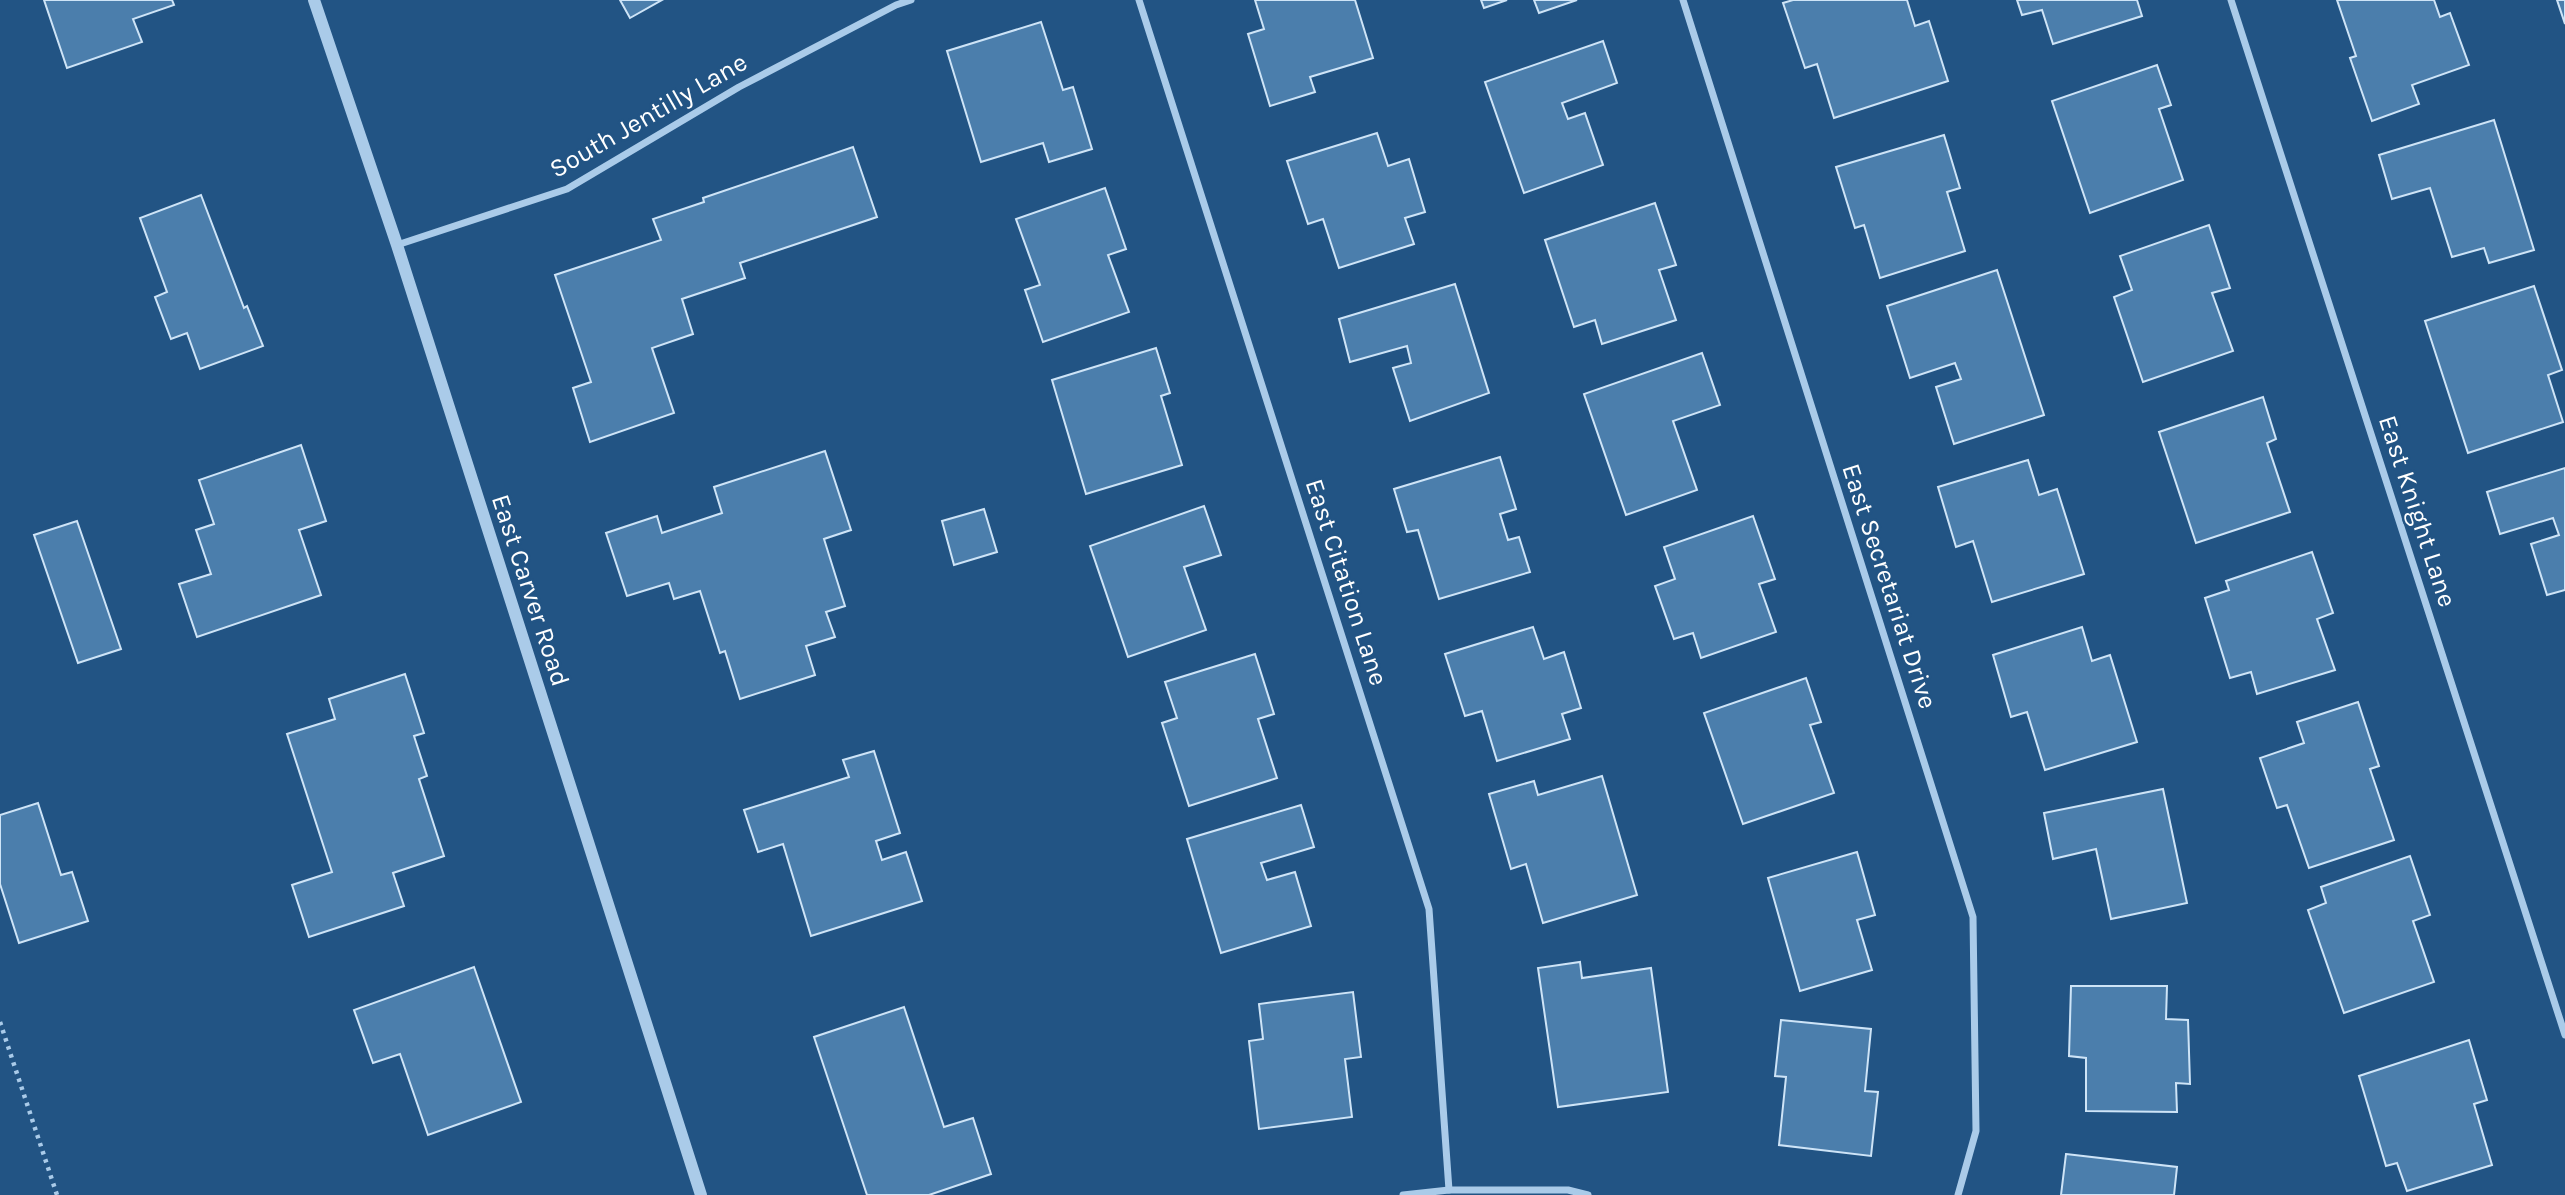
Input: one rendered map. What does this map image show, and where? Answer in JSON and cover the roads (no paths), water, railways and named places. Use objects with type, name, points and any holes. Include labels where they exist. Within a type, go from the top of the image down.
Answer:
[{"type":"street","name":"East Carver Road","points":[[314,0],[397,245],[701,1195]]},
{"type":"street","name":"South Jentilly Lane","points":[[397,245],[568,189],[738,87],[896,5],[911,0]]},
{"type":"street","name":"East Citation Lane","points":[[1139,0],[1429,909],[1449,1190]]},
{"type":"street","name":"East Secretariat Drive","points":[[1683,0],[1973,917],[1976,1131],[1958,1195]]},
{"type":"street","name":"East Knight Lane","points":[[2231,0],[2565,1035]]},
{"type":"street","points":[[1403,1195],[1449,1190],[1568,1190],[1588,1195]]}]
